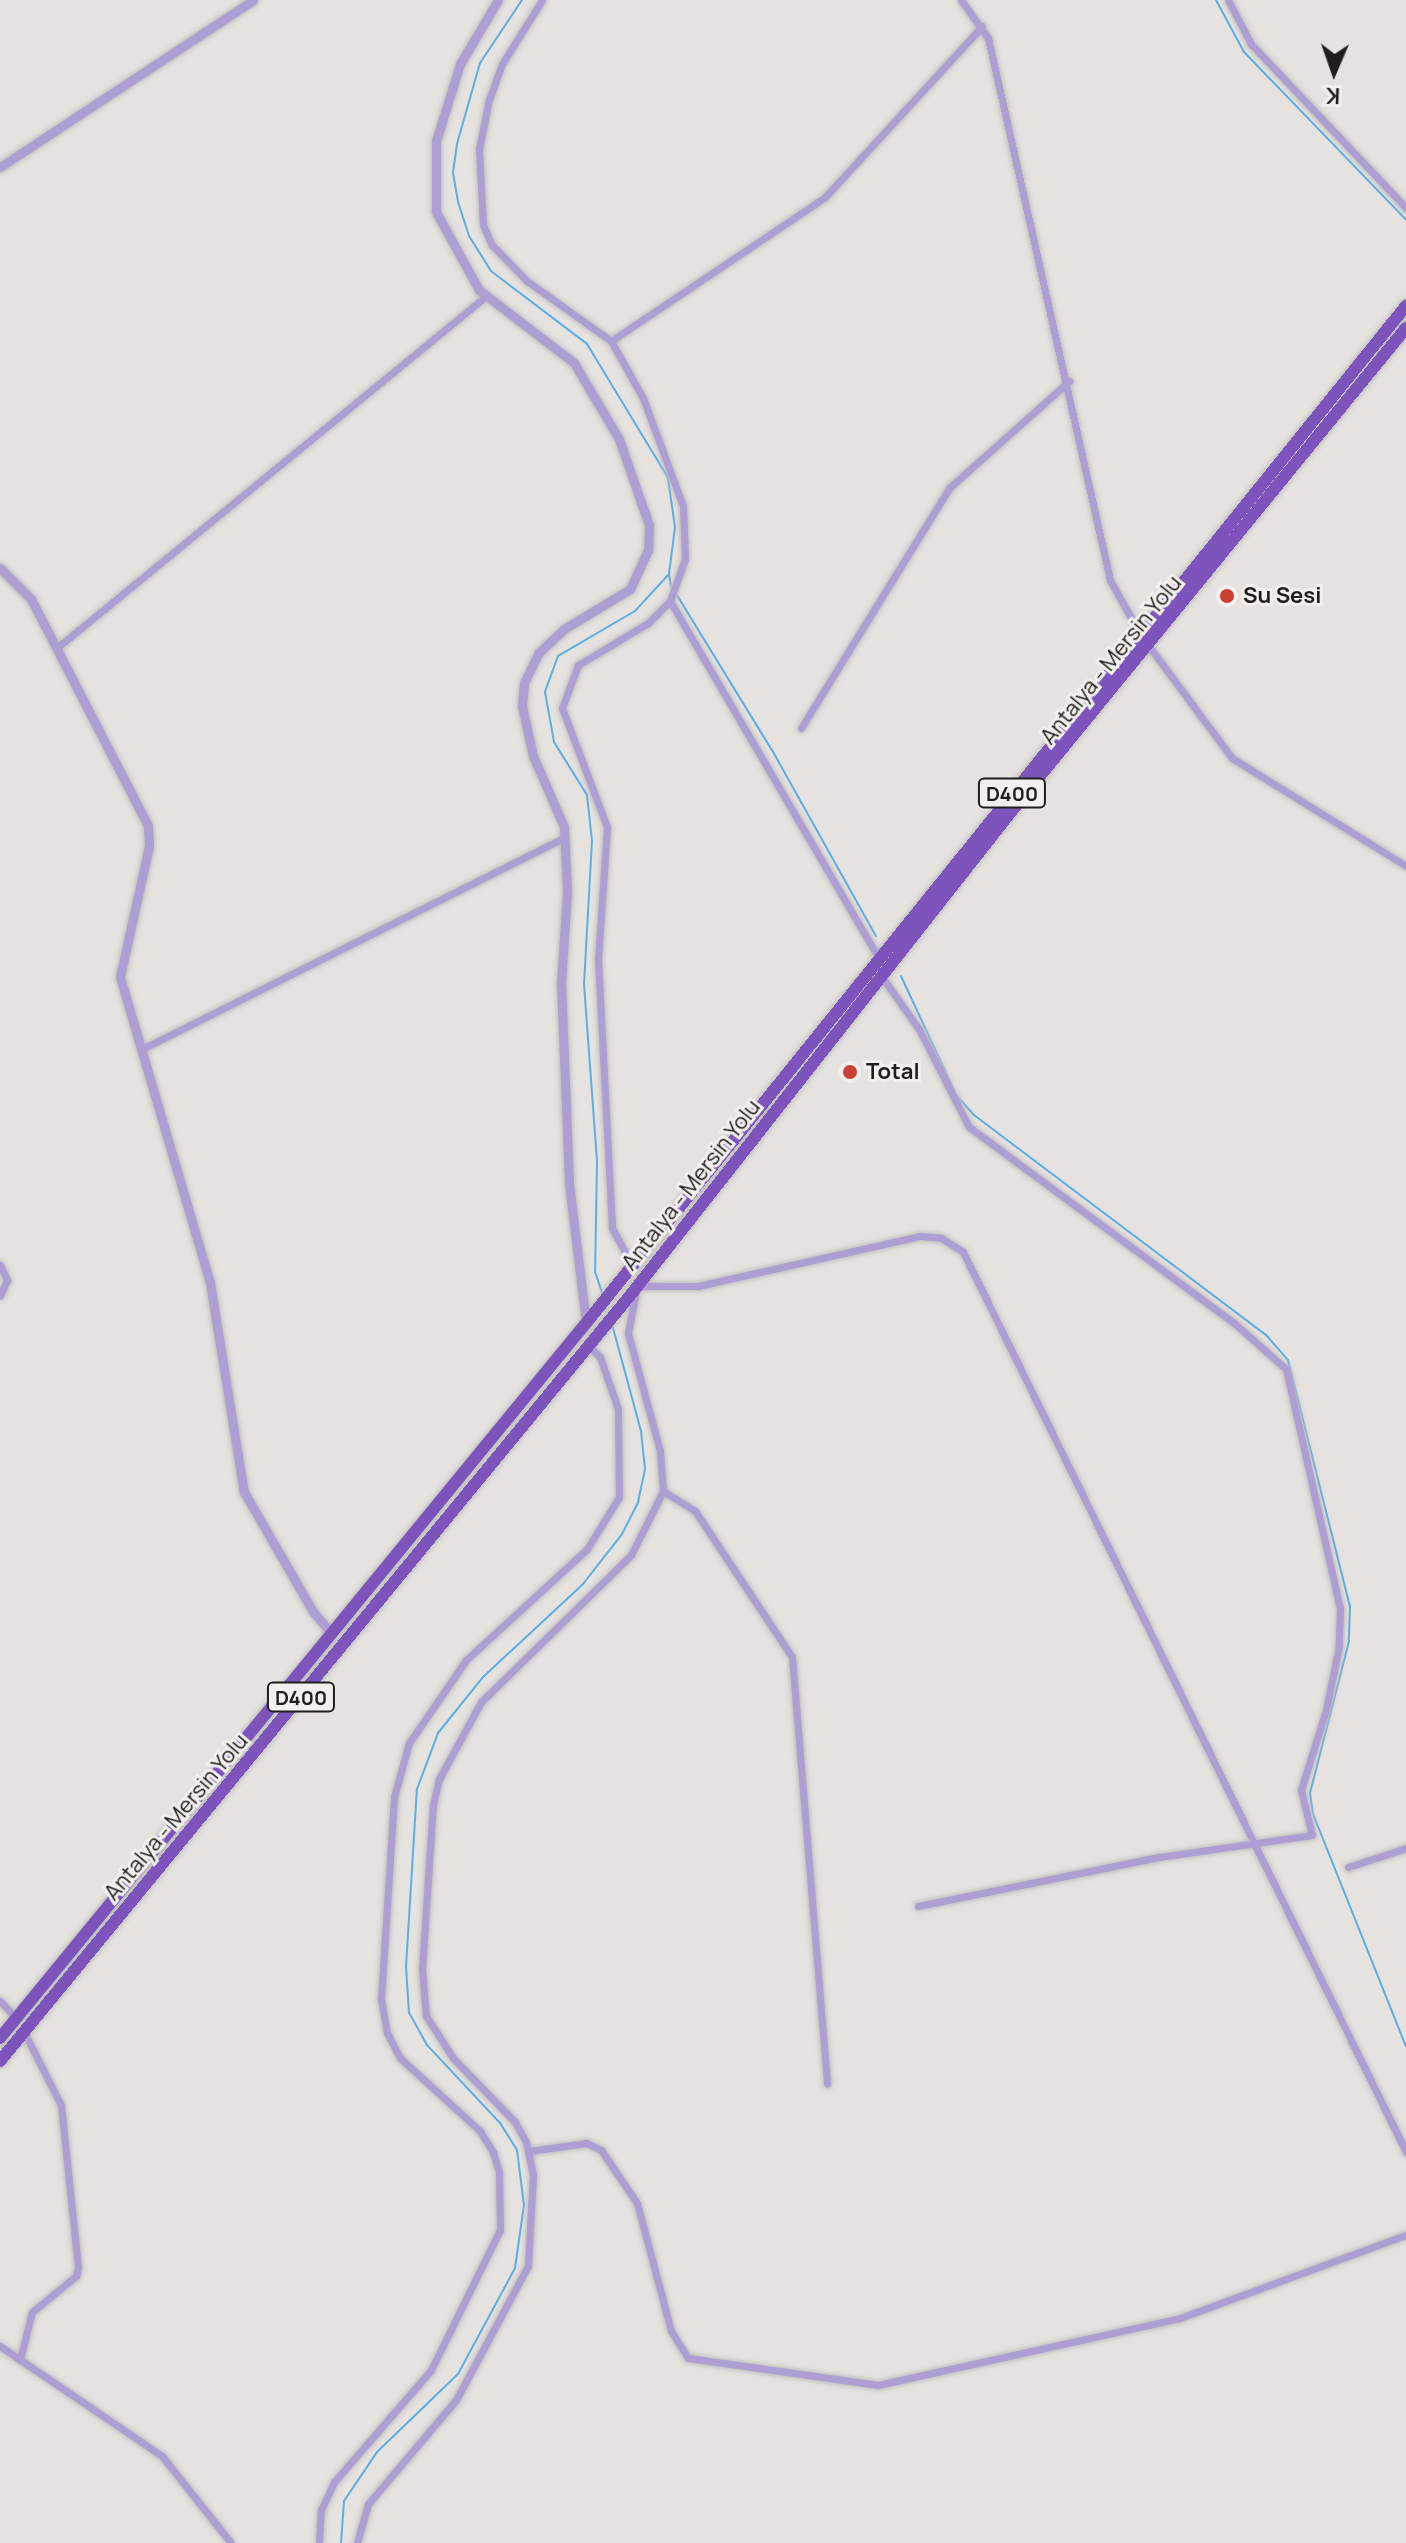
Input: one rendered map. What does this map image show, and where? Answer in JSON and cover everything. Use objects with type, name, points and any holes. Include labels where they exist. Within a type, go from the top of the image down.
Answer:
[{"type":"highway","name":"Antalya - Mersin Yolu","points":[[0,2038],[620,1281],[1406,306]]},
{"type":"highway","name":"Antalya - Mersin Yolu","points":[[0,2061],[633,1292],[1148,645],[1406,328]]},
{"type":"highway","points":[[1140,634],[1148,645]]},
{"type":"street","points":[[0,167],[253,0]]},
{"type":"street","points":[[498,0],[460,64],[436,141],[436,212],[447,237],[486,296],[574,363],[619,439],[637,479],[649,525],[648,550],[630,589],[564,629],[539,652],[524,683],[522,706],[533,756],[555,797],[565,837],[567,891],[561,944],[569,1184],[589,1319]]},
{"type":"street","points":[[542,0],[502,64],[489,99],[479,149],[480,213],[492,245],[506,263],[611,341],[643,398],[683,506],[685,559],[670,601],[648,623],[578,665],[562,708],[607,827],[598,960],[612,1228],[632,1265]]},
{"type":"street","points":[[961,0],[982,26],[1069,381],[1110,580],[1140,634]]},
{"type":"street","points":[[1228,0],[1251,44],[1406,208]]},
{"type":"street","points":[[611,341],[825,197],[982,26]]},
{"type":"street","points":[[58,647],[486,296]]},
{"type":"street","points":[[801,728],[949,488],[1069,381]]},
{"type":"street","points":[[0,568],[31,599],[148,826],[149,846],[120,977],[210,1283],[244,1492],[314,1613],[332,1634]]},
{"type":"street","points":[[670,601],[879,959]]},
{"type":"street","points":[[1148,645],[1232,758],[1406,866]]},
{"type":"street","points":[[142,1049],[565,837]]},
{"type":"street","points":[[882,977],[919,1029],[969,1127],[1234,1323],[1286,1369],[1336,1589],[1339,1646],[1301,1790],[1312,1835],[1254,1841],[918,1906]]},
{"type":"street","points":[[357,2543],[368,2504],[456,2400],[528,2266],[533,2175],[529,2151],[515,2122],[453,2058],[426,2016],[422,1969],[433,1805],[439,1779],[481,1702],[631,1555],[663,1491],[660,1451],[628,1333],[633,1292],[698,1286],[920,1236],[941,1238],[963,1252],[1406,2152]]},
{"type":"street","points":[[0,1265],[7,1280],[0,1296]]},
{"type":"street","points":[[319,2543],[321,2510],[334,2482],[431,2370],[500,2230],[499,2172],[493,2152],[480,2131],[400,2058],[387,2033],[381,1999],[394,1797],[409,1743],[466,1660],[587,1549],[619,1497],[623,1444],[618,1409],[600,1357],[589,1346]]},
{"type":"street","points":[[663,1491],[695,1511],[792,1657],[827,2084]]},
{"type":"street","points":[[1348,1867],[1406,1848]]},
{"type":"street","points":[[0,2001],[16,2018]]},
{"type":"street","points":[[20,2360],[32,2312],[76,2276],[78,2267],[61,2105],[24,2032]]},
{"type":"street","points":[[529,2151],[586,2143],[601,2150],[637,2203],[671,2331],[688,2358],[878,2385],[1180,2318],[1406,2235]]},
{"type":"street","points":[[0,2346],[162,2456],[231,2543]]},
{"type":"waterway","points":[[522,0],[480,63],[457,144],[453,173],[458,202],[469,236],[491,271],[587,344],[668,478],[675,527],[669,574],[635,611],[558,656],[545,692],[554,742],[587,795],[592,841],[584,984],[597,1162],[595,1272],[603,1295]]},
{"type":"waterway","points":[[1216,0],[1244,52],[1406,220]]},
{"type":"waterway","points":[[669,574],[671,587]]},
{"type":"waterway","points":[[675,592],[772,750],[876,936]]},
{"type":"waterway","points":[[901,976],[954,1090]]},
{"type":"waterway","points":[[956,1095],[974,1115],[1267,1336],[1288,1360],[1350,1606],[1349,1641],[1310,1793],[1313,1814],[1406,2046]]},
{"type":"waterway","points":[[341,2543],[344,2501],[377,2452],[458,2374],[515,2268],[524,2205],[517,2150],[500,2123],[427,2045],[409,2013],[406,1967],[417,1789],[438,1733],[483,1677],[583,1584],[622,1534],[638,1502],[645,1469],[641,1431],[612,1324]]},
{"type":"place","name":"Su Sesi","points":[[1227,596]]},
{"type":"place","name":"Total","points":[[850,1072]]}]
